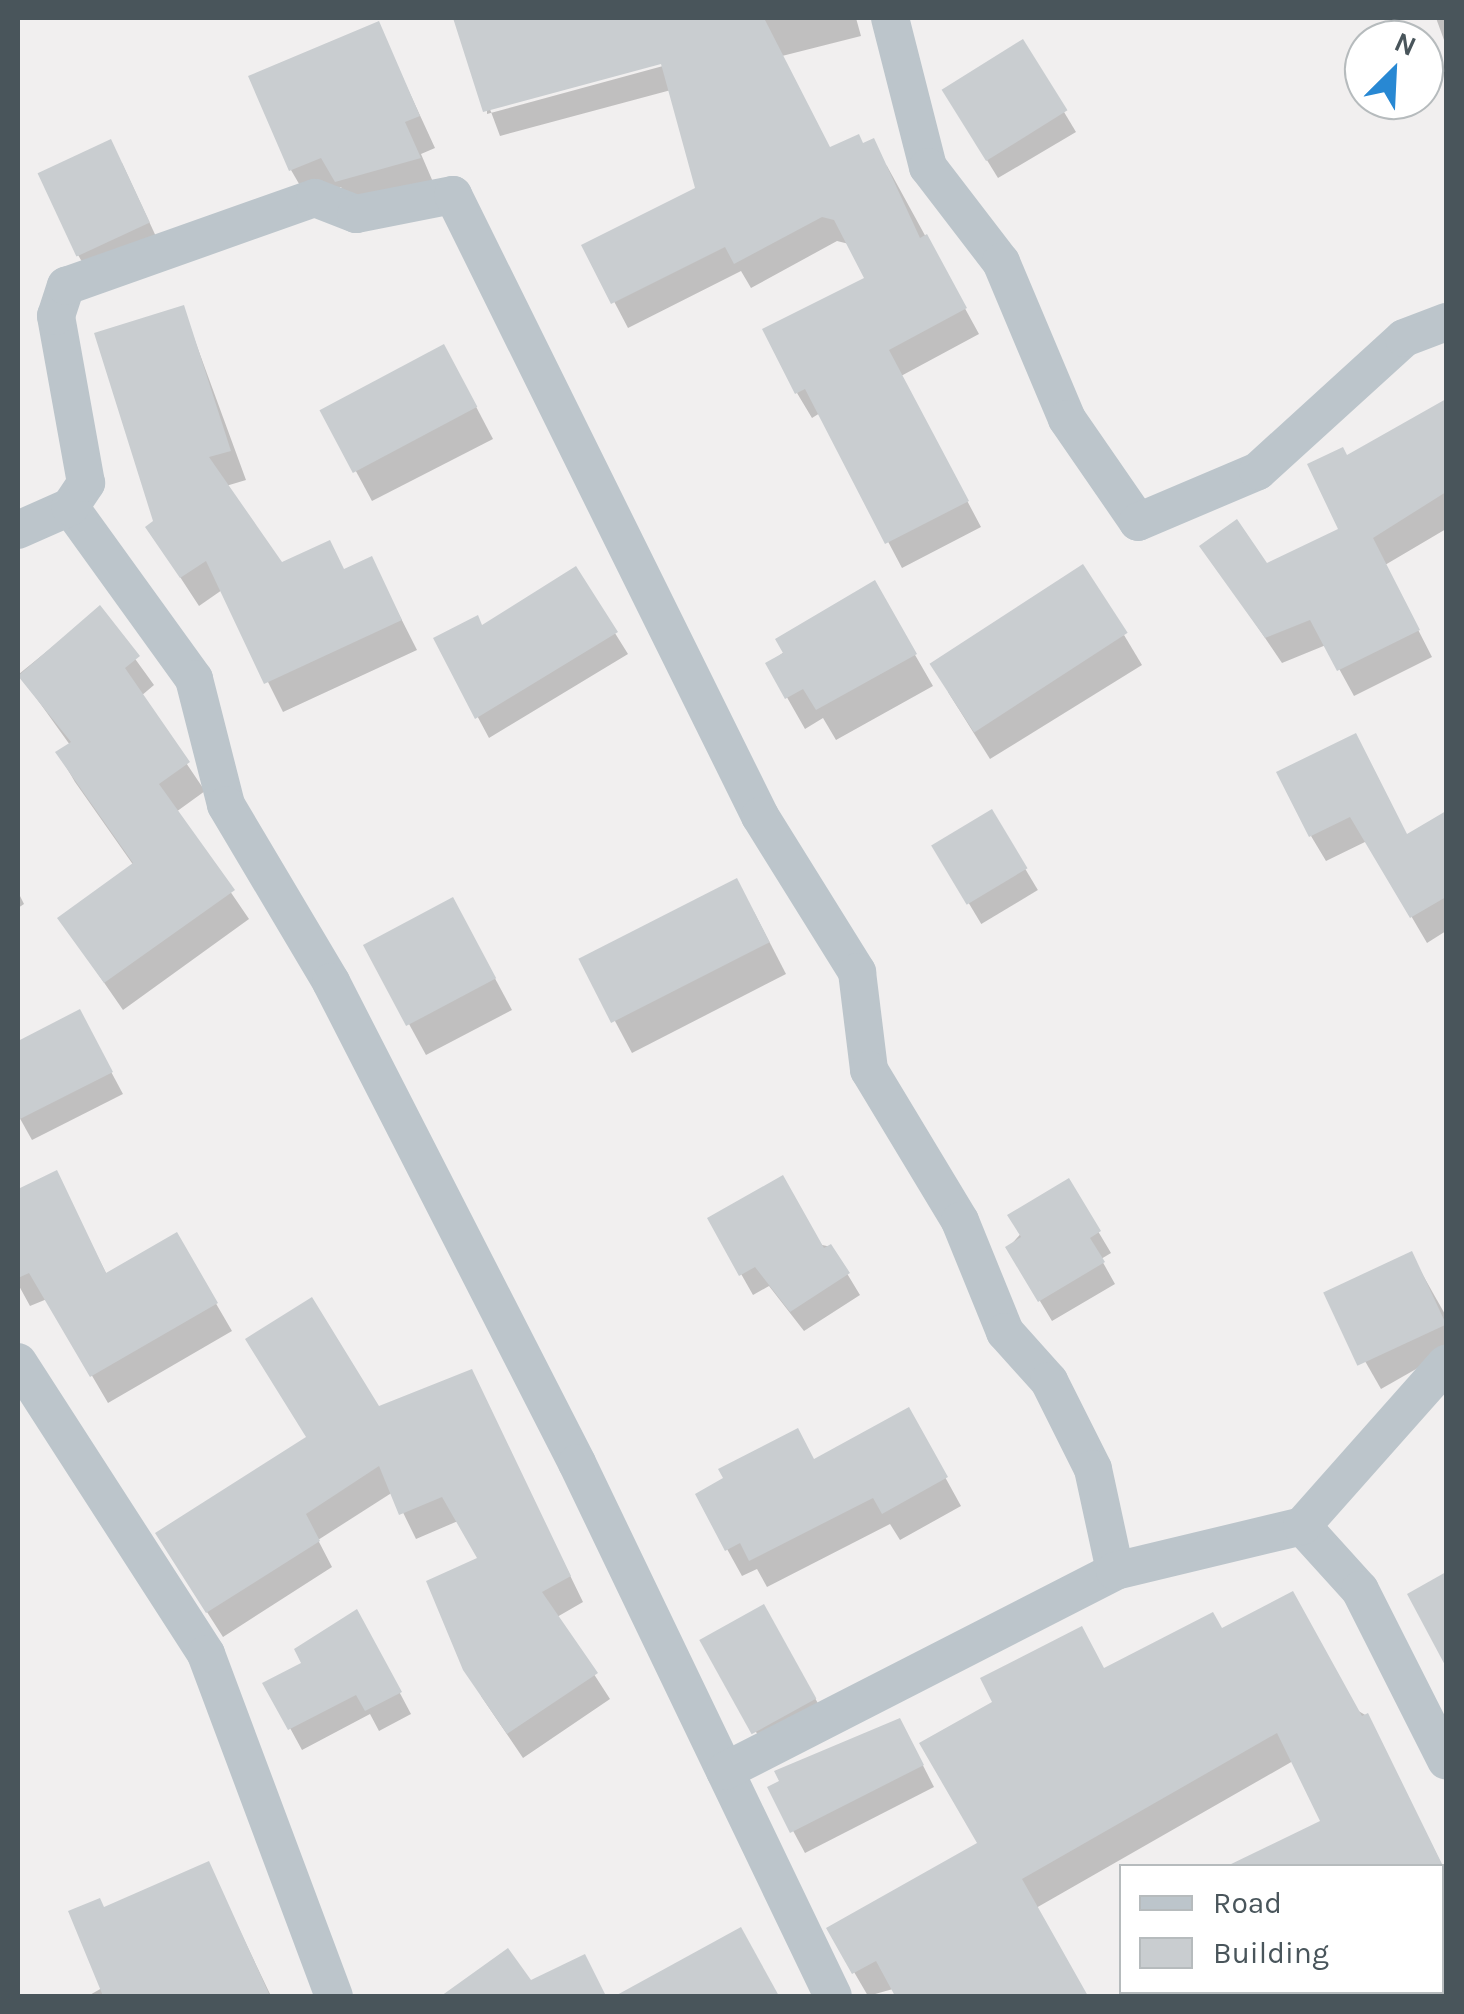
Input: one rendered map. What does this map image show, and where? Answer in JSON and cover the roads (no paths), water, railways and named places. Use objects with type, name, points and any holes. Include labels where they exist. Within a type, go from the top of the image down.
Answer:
[{"type":"street","points":[[890,18],[928,167],[1000,262],[1067,419],[1138,522],[1258,471],[1404,338],[1446,322]]},
{"type":"street","points":[[18,530],[70,507],[86,483],[56,316],[66,286],[315,198],[356,214],[453,195],[760,816],[857,972],[870,1070],[960,1221],[1005,1332],[1050,1382],[1084,1452],[1115,1571]]},
{"type":"street","points":[[70,507],[194,679],[226,805],[340,1000],[725,1771],[833,1996]]},
{"type":"street","points":[[18,1362],[206,1654],[334,1996]]},
{"type":"street","points":[[725,1771],[1115,1571],[1302,1526],[1446,1364]]},
{"type":"street","points":[[1302,1526],[1360,1590],[1446,1760]]}]
